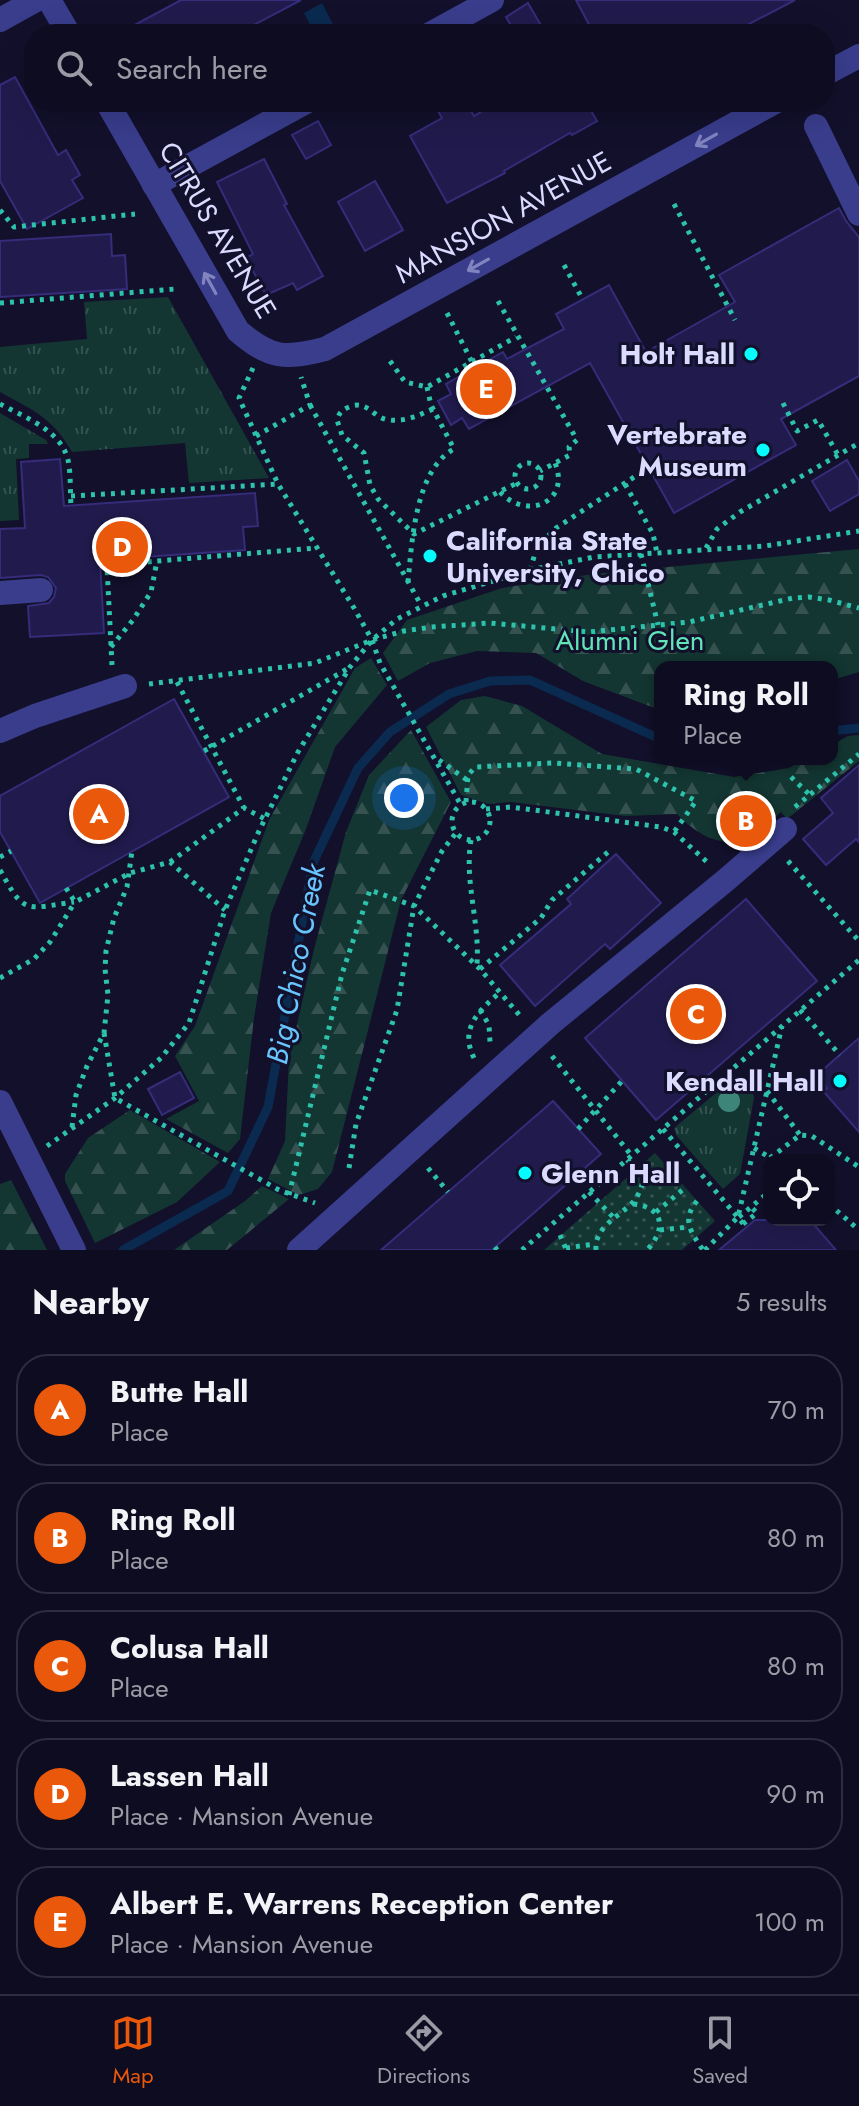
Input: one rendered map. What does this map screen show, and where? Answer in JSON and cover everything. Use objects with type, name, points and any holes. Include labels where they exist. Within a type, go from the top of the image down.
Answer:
[{"type":"street","points":[[0,20],[36,0]]},
{"type":"street","points":[[49,0],[63,24]]},
{"type":"street","points":[[448,24],[492,0]]},
{"type":"street","points":[[835,69],[859,56]]},
{"type":"street","name":"CITRUS AVENUE","points":[[113,112],[238,331],[259,348]]},
{"type":"street","points":[[154,185],[288,112]]},
{"type":"street","name":"MANSION AVENUE","points":[[259,348],[277,356],[295,357],[325,349],[757,112]]},
{"type":"street","points":[[816,126],[859,214]]},
{"type":"street","points":[[0,593],[41,590]]},
{"type":"street","points":[[0,731],[125,686]]},
{"type":"street","points":[[299,1250],[536,1036],[726,880],[783,827]]},
{"type":"street","points":[[0,1102],[69,1240]]},
{"type":"path","points":[[674,204],[735,320]]},
{"type":"path","points":[[0,210],[14,227],[135,214]]},
{"type":"path","points":[[564,265],[583,300]]},
{"type":"path","points":[[0,303],[175,289]]},
{"type":"path","points":[[498,301],[577,440],[569,447],[570,455],[540,471]]},
{"type":"path","points":[[447,313],[474,364]]},
{"type":"path","points":[[390,361],[405,382],[427,387],[474,364],[516,337]]},
{"type":"path","points":[[259,348],[239,398],[278,484],[372,640],[376,655],[463,804]]},
{"type":"path","points":[[295,357],[310,405],[421,605]]},
{"type":"path","points":[[408,582],[417,515],[432,468],[454,449],[433,409],[427,387]]},
{"type":"path","points":[[783,403],[797,431],[818,420],[838,455]]},
{"type":"path","points":[[0,404],[54,436],[68,460],[71,505]]},
{"type":"path","points":[[414,534],[378,499],[370,485],[364,453],[342,435],[337,420],[344,409],[357,404],[365,405],[389,420],[414,418],[433,409]]},
{"type":"path","points":[[256,436],[310,405]]},
{"type":"path","points":[[706,549],[717,529],[740,512],[859,443]]},
{"type":"path","points":[[500,492],[522,507],[542,504],[556,490],[559,480],[555,463]]},
{"type":"path","points":[[523,465],[536,465],[541,480],[536,487],[524,489],[517,483],[515,475],[523,465]]},
{"type":"path","points":[[530,570],[537,547],[556,528],[648,468]]},
{"type":"path","points":[[414,534],[517,483]]},
{"type":"path","points":[[71,496],[278,484]]},
{"type":"path","points":[[625,484],[653,534],[657,553]]},
{"type":"path","points":[[29,1159],[115,1098],[161,1058],[189,1023],[225,910],[298,752],[350,667],[372,640],[397,619],[421,605],[530,570],[594,557],[765,546],[859,531]]},
{"type":"path","points":[[157,561],[151,592],[111,647],[104,566],[157,561],[317,548]]},
{"type":"path","points":[[641,554],[658,625]]},
{"type":"path","points":[[125,686],[315,663],[372,640],[432,627],[490,623],[589,632],[689,622],[809,597],[859,608]]},
{"type":"path","points":[[204,751],[350,667]]},
{"type":"path","points":[[177,681],[244,808],[265,819]]},
{"type":"path","points":[[859,754],[810,795],[783,827],[859,941]]},
{"type":"path","points":[[439,760],[467,780]]},
{"type":"path","points":[[463,804],[470,770],[475,767],[553,763],[636,769],[696,801],[674,832]]},
{"type":"path","points":[[791,777],[810,795]]},
{"type":"path","points":[[477,803],[486,809],[490,820],[487,832],[477,840],[456,833],[451,821],[455,809],[463,804],[477,803]]},
{"type":"path","points":[[486,809],[511,807],[661,827],[674,832],[726,880]]},
{"type":"path","points":[[0,870],[17,901],[27,906],[75,902],[130,873],[170,862],[244,808]]},
{"type":"path","points":[[351,1204],[344,1193],[344,1185],[356,1124],[397,1010],[414,906],[442,851],[456,833]]},
{"type":"path","points":[[471,840],[467,862],[478,940],[478,967]]},
{"type":"path","points":[[0,857],[11,851]]},
{"type":"path","points":[[115,1098],[104,1033],[108,995],[106,951],[130,873],[132,851]]},
{"type":"path","points":[[478,967],[541,918],[552,900],[608,852]]},
{"type":"path","points":[[170,862],[225,910]]},
{"type":"path","points":[[66,888],[75,902]]},
{"type":"path","points":[[289,1195],[342,974],[370,890],[414,906],[478,967],[536,1036],[644,1177]]},
{"type":"path","points":[[0,978],[34,959],[50,942],[75,902]]},
{"type":"path","points":[[522,1250],[859,960]]},
{"type":"path","points":[[487,1080],[469,1048],[468,1031],[480,1010],[500,992]]},
{"type":"path","points":[[480,1010],[491,1032],[489,1046]]},
{"type":"path","points":[[800,1010],[840,1055]]},
{"type":"path","points":[[738,1217],[782,1026]]},
{"type":"path","points":[[72,1128],[76,1095],[104,1033]]},
{"type":"path","points":[[474,1057],[481,1052]]},
{"type":"path","points":[[735,1052],[741,1060]]},
{"type":"path","points":[[578,1129],[622,1081]]},
{"type":"path","points":[[767,1090],[800,1135]]},
{"type":"path","points":[[115,1098],[289,1195],[325,1204],[351,1204]]},
{"type":"path","points":[[663,1129],[745,1226],[757,1213],[751,1207]]},
{"type":"path","points":[[778,1154],[800,1135],[812,1136],[859,1167]]},
{"type":"path","points":[[754,1148],[764,1154]]},
{"type":"path","points":[[644,1177],[661,1177],[671,1170]]},
{"type":"path","points":[[560,1235],[566,1249],[596,1247],[600,1233],[632,1204],[640,1192],[644,1177]]},
{"type":"path","points":[[656,1212],[686,1187]]},
{"type":"path","points":[[589,1192],[614,1218]]},
{"type":"path","points":[[697,1201],[688,1217],[688,1227],[704,1250],[763,1197]]},
{"type":"path","points":[[632,1204],[643,1205],[656,1212],[660,1230],[647,1250]]},
{"type":"path","points":[[835,1209],[859,1230]]},
{"type":"path","points":[[660,1230],[688,1227]]},
{"type":"green space","points":[[168,297],[269,478],[189,483],[185,443],[72,452],[49,423],[0,392],[0,347],[87,339],[84,302]]},
{"type":"green space","points":[[0,413],[48,444],[29,444],[29,458],[16,459],[19,520],[0,521]]},
{"type":"green space","name":"Alumni Glen","points":[[859,549],[859,672],[838,678],[838,661],[654,661],[654,708],[583,681],[536,653],[477,651],[430,663],[398,681],[383,653],[407,620],[502,588],[593,574]]},
{"type":"green space","points":[[371,658],[387,685],[335,747],[306,829],[271,913],[254,1018],[240,1139],[228,1153],[166,1119],[199,1101],[175,1056],[195,1026],[269,820],[355,668]]},
{"type":"green space","points":[[485,696],[522,706],[602,754],[654,765],[734,777],[794,765],[838,765],[838,742],[859,735],[859,761],[787,819],[781,812],[741,844],[721,841],[692,828],[677,814],[625,816],[511,802],[488,804],[461,795],[426,727],[461,700]]},
{"type":"green space","points":[[411,730],[451,802],[401,900],[332,1172],[318,1189],[299,1195],[268,1179],[285,1141],[289,1060],[314,949],[346,832],[369,775]]},
{"type":"green space","points":[[739,1080],[751,1085],[754,1098],[740,1174],[723,1189],[676,1135],[674,1128],[729,1082]]},
{"type":"green space","points":[[130,1110],[220,1162],[177,1202],[95,1243],[65,1181],[65,1174],[88,1138]]},
{"type":"green space","points":[[655,1153],[715,1221],[682,1250],[544,1250]]},
{"type":"green space","points":[[11,1180],[47,1250],[0,1250],[0,1184]]},
{"type":"green space","points":[[262,1186],[289,1199],[227,1250],[174,1250],[245,1201]]},
{"type":"water","points":[[322,3],[333,24],[310,24],[304,13]]},
{"type":"building","points":[[181,0],[301,0],[256,24],[137,24]]},
{"type":"building","points":[[576,0],[795,0],[749,24],[589,24]]},
{"type":"building","points":[[528,3],[540,24],[510,24],[506,17]]},
{"type":"building","points":[[15,77],[24,93],[24,112],[34,112],[58,155],[66,150],[80,175],[72,180],[83,198],[27,229],[0,181],[0,85]]},
{"type":"building","points":[[439,112],[472,112],[474,116],[481,112],[592,112],[597,121],[572,135],[570,133],[505,173],[447,203],[410,136],[442,118]]},
{"type":"building","points":[[318,121],[331,145],[306,159],[292,135]]},
{"type":"building","points":[[264,159],[287,204],[284,205],[323,276],[297,290],[293,283],[266,295],[246,258],[253,254],[217,182]]},
{"type":"building","points":[[375,181],[403,230],[365,251],[338,202]]},
{"type":"building","name":"Holt Hall","points":[[839,208],[859,237],[859,376],[781,419],[796,445],[674,513],[590,363],[469,429],[462,418],[451,425],[438,401],[451,394],[446,384],[503,352],[507,359],[564,329],[556,314],[609,285],[646,352],[735,302],[719,275]]},
{"type":"building","points":[[111,234],[112,256],[125,255],[127,289],[0,297],[0,241]]},
{"type":"building","points":[[60,459],[64,506],[255,493],[258,526],[243,527],[245,550],[100,560],[104,633],[30,637],[28,606],[49,603],[56,588],[48,577],[41,575],[0,578],[0,529],[25,528],[21,462]]},
{"type":"building","points":[[847,460],[859,481],[859,494],[830,511],[812,481]]},
{"type":"building","points":[[174,699],[229,797],[40,903],[0,832],[0,796]]},
{"type":"building","points":[[859,765],[859,842],[856,839],[826,865],[803,839],[833,813],[821,798]]},
{"type":"building","points":[[616,854],[661,903],[610,949],[605,944],[535,1006],[500,965],[571,904],[567,899]]},
{"type":"building","points":[[746,899],[817,981],[656,1120],[585,1038]]},
{"type":"building","name":"Kendall Hall","points":[[859,1038],[859,1132],[823,1091],[827,1088],[817,1075]]},
{"type":"building","points":[[180,1072],[194,1098],[162,1115],[148,1089]]},
{"type":"building","name":"Glenn Hall","points":[[553,1101],[601,1154],[492,1250],[381,1250]]},
{"type":"building","points":[[755,1220],[763,1220],[763,1226],[815,1226],[836,1250],[719,1250]]},
{"type":"waterway","name":"Big Chico Creek","points":[[123,1250],[228,1191],[268,1107],[313,863],[358,768],[390,732],[449,694],[490,681],[530,680],[654,736]]},
{"type":"waterway","name":"Big Chico Creek","points":[[838,730],[859,728]]},
{"type":"place","name":"Holt Hall","points":[[751,354]]},
{"type":"place","name":"Albert E. Warrens Reception Center","points":[[486,389]]},
{"type":"place","name":"Vertebrate Museum","points":[[763,450]]},
{"type":"place","name":"Lassen Hall","points":[[122,547]]},
{"type":"place","name":"California State University, Chico","points":[[430,556]]},
{"type":"place","name":"Butte Hall","points":[[99,814]]},
{"type":"place","name":"Ring Roll","points":[[746,821]]},
{"type":"place","name":"Colusa Hall","points":[[696,1014]]},
{"type":"place","name":"Kendall Hall","points":[[840,1081]]},
{"type":"place","name":"Glenn Hall","points":[[525,1173]]}]
